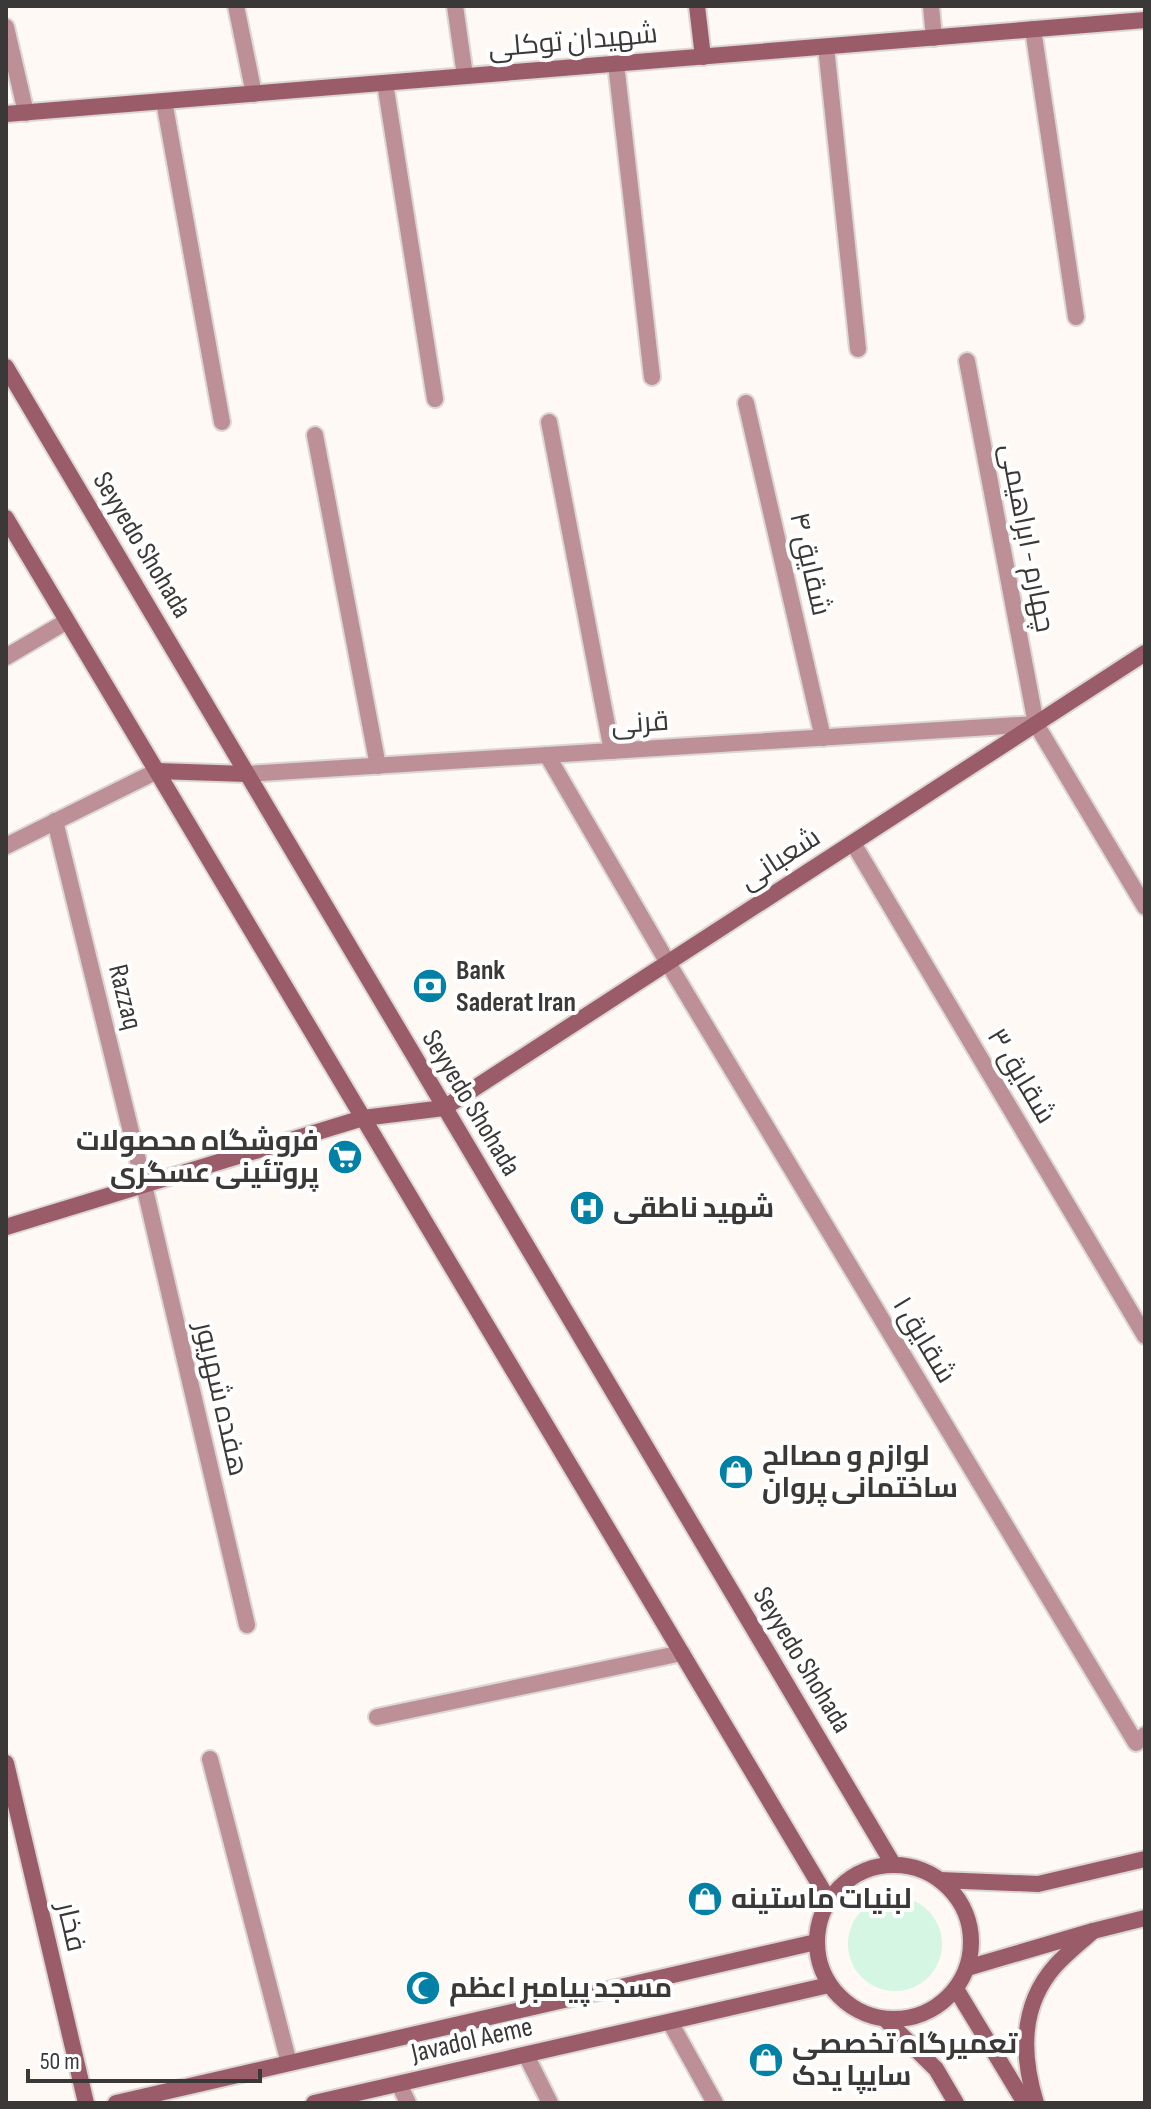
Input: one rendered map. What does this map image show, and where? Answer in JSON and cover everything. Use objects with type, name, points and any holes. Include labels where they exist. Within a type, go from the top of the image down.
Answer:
[{"type":"main road","points":[[697,6],[703,57]]},
{"type":"main road","name":"شهیدان توکلی","points":[[6,114],[1145,20]]},
{"type":"main road","name":"Seyyedo Shohada","points":[[6,367],[893,1864]]},
{"type":"main road","points":[[8,526],[828,1899]]},
{"type":"main road","name":"شعبانی","points":[[444,1108],[1145,653]]},
{"type":"main road","points":[[157,771],[247,774]]},
{"type":"main road","points":[[6,1227],[363,1118],[444,1108]]},
{"type":"main road","name":"فخار","points":[[6,1763],[86,2103]]},
{"type":"main road","points":[[940,1880],[1038,1884],[1145,1859]]},
{"type":"main road","points":[[893,1864],[918,1868],[940,1880],[957,1898],[968,1919],[972,1944],[967,1968],[956,1989],[942,2003],[924,2014],[905,2019],[885,2019],[863,2013],[844,2001],[829,1985],[820,1964],[816,1942],[817,1927],[828,1899],[846,1881],[868,1869],[893,1864]]},
{"type":"main road","points":[[967,1968],[1145,1918]]},
{"type":"main road","points":[[1036,2103],[1027,2063],[1025,2033],[1034,1999],[1054,1966],[1093,1931]]},
{"type":"main road","name":"Javadol Aeme","points":[[116,2103],[816,1942]]},
{"type":"main road","name":"Javadol Aeme","points":[[314,2103],[829,1985]]},
{"type":"main road","points":[[956,1989],[1025,2103]]},
{"type":"main road","points":[[885,2019],[936,2069],[956,2103]]},
{"type":"street","points":[[236,6],[254,94]]},
{"type":"street","points":[[455,6],[465,76]]},
{"type":"street","points":[[931,6],[934,38]]},
{"type":"street","points":[[6,27],[26,113]]},
{"type":"street","points":[[1033,29],[1076,317]]},
{"type":"street","points":[[826,47],[858,349]]},
{"type":"street","points":[[616,64],[652,377]]},
{"type":"street","points":[[385,83],[435,399]]},
{"type":"street","points":[[164,101],[222,422]]},
{"type":"street","name":"چهارم - ابراهیمی","points":[[967,361],[1036,724]]},
{"type":"street","name":"شقایق ۴","points":[[746,403],[823,738]]},
{"type":"street","points":[[549,422],[612,751]]},
{"type":"street","points":[[315,435],[378,766]]},
{"type":"street","points":[[6,657],[67,621]]},
{"type":"street","points":[[1036,724],[1145,907]]},
{"type":"street","name":"قرنی","points":[[247,774],[1036,724]]},
{"type":"street","name":"شقایق ۱","points":[[547,755],[668,963],[1140,1739]]},
{"type":"street","points":[[6,846],[157,771]]},
{"type":"street","name":"Razzaq","points":[[55,821],[144,1185]]},
{"type":"street","name":"شقایق ۳","points":[[853,843],[1145,1336]]},
{"type":"street","name":"هفده شهریور","points":[[144,1185],[247,1625]]},
{"type":"street","points":[[377,1717],[682,1653]]},
{"type":"street","points":[[210,1759],[289,2063]]},
{"type":"street","points":[[670,2022],[715,2103]]},
{"type":"street","points":[[526,2055],[550,2103]]},
{"type":"street","points":[[399,2084],[408,2103]]},
{"type":"green space","points":[[895,1897],[913,1901],[928,1911],[938,1926],[942,1944],[938,1962],[928,1977],[913,1987],[895,1991],[877,1987],[862,1977],[852,1962],[848,1944],[852,1926],[862,1911],[877,1901]]},
{"type":"place","name":"Bank Saderat Iran","points":[[430,986]]},
{"type":"place","name":"فروشگاه محصولات پروتئینی عسگری","points":[[345,1157]]},
{"type":"place","name":"شهید ناطقی","points":[[587,1208]]},
{"type":"place","name":"لوازم و مصالح ساختمانی پروان","points":[[736,1472]]},
{"type":"place","name":"لبنیات ماستینه","points":[[705,1899]]},
{"type":"place","name":"مسجد پیامبر اعظم","points":[[423,1988]]},
{"type":"place","name":"تعمیرگاه تخصصی سایپا یدک","points":[[766,2060]]}]
